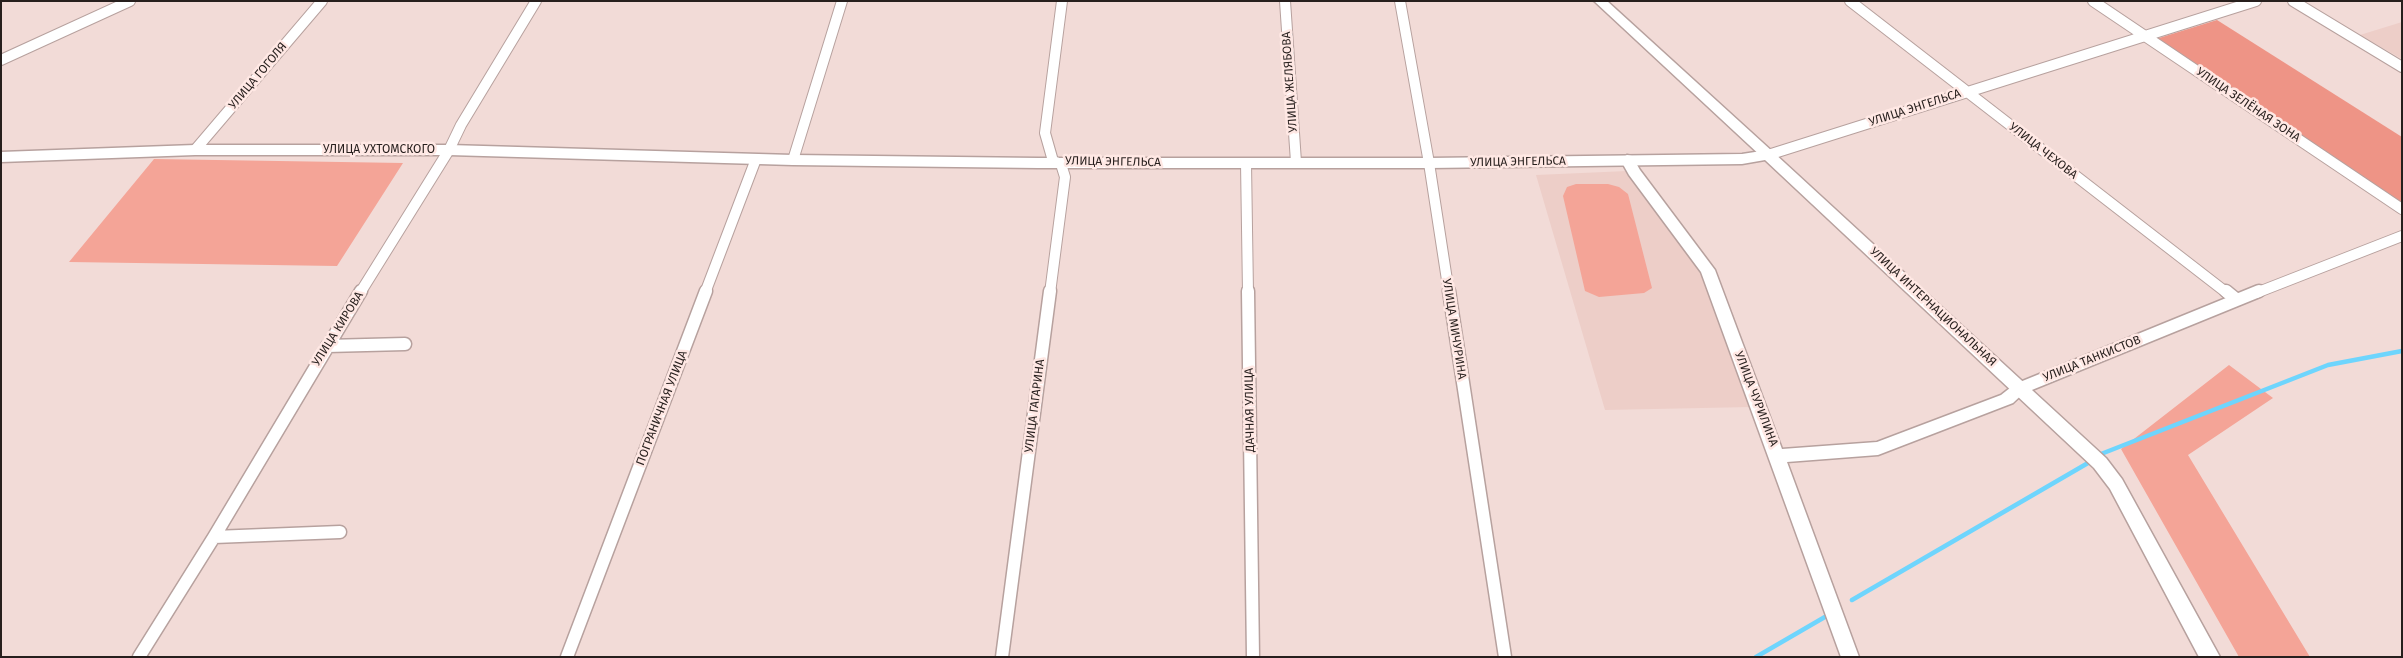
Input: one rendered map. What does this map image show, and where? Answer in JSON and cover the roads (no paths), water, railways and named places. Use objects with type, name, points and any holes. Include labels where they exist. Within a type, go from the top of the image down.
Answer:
[{"type":"main road","name":"УЛИЦА УХТОМСКОГО","points":[[1,157],[195,150],[449,150],[756,159]]},
{"type":"main road","name":"УЛИЦА ЭНГЕЛЬСА","points":[[756,159],[1429,164],[1627,159],[1742,159],[1768,155]]},
{"type":"main road","name":"УЛИЦА ИНТЕРНАЦИОНАЛЬНАЯ","points":[[1768,155],[2100,463],[2116,484],[2210,657]]},
{"type":"street","points":[[1,60],[130,1]]},
{"type":"street","name":"УЛИЦА ГОГОЛЯ","points":[[195,150],[322,1]]},
{"type":"street","name":"УЛИЦА КИРОВА","points":[[139,657],[214,537],[327,346],[449,150],[461,125],[536,1]]},
{"type":"street","points":[[793,160],[842,1]]},
{"type":"street","points":[[1053,161],[1045,133],[1062,1]]},
{"type":"street","name":"УЛИЦА ЖЕЛЯБОВА","points":[[1285,1],[1296,162]]},
{"type":"street","name":"УЛИЦА МИЧУРИНА","points":[[1400,1],[1429,164],[1505,657]]},
{"type":"street","name":"УЛИЦА ИНТЕРНАЦИОНАЛЬНАЯ","points":[[1600,1],[1768,155]]},
{"type":"street","name":"УЛИЦА ЧЕХОВА","points":[[1850,1],[2237,300]]},
{"type":"street","name":"УЛИЦА ЗЕЛЁНАЯ ЗОНА","points":[[2093,1],[2402,208]]},
{"type":"street","name":"УЛИЦА ЭНГЕЛЬСА","points":[[1768,155],[2256,1]]},
{"type":"street","points":[[2293,1],[2402,67]]},
{"type":"street","name":"ПОГРАНИЧНАЯ УЛИЦА","points":[[567,657],[756,159]]},
{"type":"street","name":"УЛИЦА ЧУРИЛИНА","points":[[1627,159],[1634,172],[1708,270],[1778,456],[1850,657]]},
{"type":"street","name":"УЛИЦА ГАГАРИНА","points":[[1002,657],[1065,177],[1061,164],[1053,161]]},
{"type":"street","name":"ДАЧНАЯ УЛИЦА","points":[[1246,163],[1254,657]]},
{"type":"street","name":"УЛИЦА ТАНКИСТОВ","points":[[1778,456],[1878,448],[2007,399],[2021,388],[2237,300],[2402,236]]},
{"type":"street","points":[[327,346],[404,344]]},
{"type":"street","points":[[214,537],[340,532]]},
{"type":"waterway","points":[[2101,454],[2328,365],[2402,351]]},
{"type":"waterway","points":[[1852,600],[2088,463]]},
{"type":"waterway","points":[[1756,657],[1830,614]]}]
